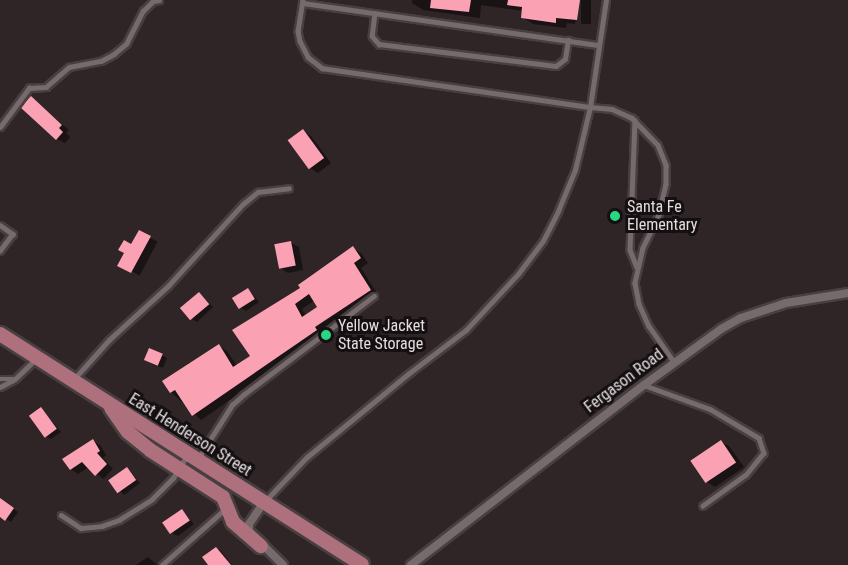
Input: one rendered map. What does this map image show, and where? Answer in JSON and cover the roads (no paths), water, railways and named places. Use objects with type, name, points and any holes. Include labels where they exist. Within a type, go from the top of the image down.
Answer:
[{"type":"main road","name":"East Henderson Street","points":[[0,334],[362,565]]},
{"type":"main road","points":[[107,402],[128,432],[223,497],[233,522],[261,546]]},
{"type":"street","name":"Fergason Road","points":[[411,565],[674,362],[721,329],[752,314],[801,300],[848,293]]},
{"type":"street","points":[[264,502],[249,524],[249,531],[261,546],[283,565]]},
{"type":"lane","points":[[0,127],[29,88],[46,87],[69,67],[101,61],[114,54],[126,44],[143,11],[153,1],[159,0]]},
{"type":"lane","points":[[264,502],[307,457],[408,374],[466,330],[518,274],[543,241],[575,170],[590,107],[606,0]]},
{"type":"lane","points":[[599,45],[303,1],[298,31],[303,49],[314,63],[322,68],[612,109],[635,120],[658,145],[666,165],[666,184],[659,215],[637,267],[635,283],[639,304],[649,326],[674,362]]},
{"type":"lane","points":[[375,13],[372,36],[379,44],[556,66],[565,59],[568,40]]},
{"type":"lane","points":[[635,120],[630,250],[637,267]]},
{"type":"lane","points":[[73,380],[109,340],[168,286],[243,204],[258,192],[289,188]]},
{"type":"lane","points":[[0,225],[13,234],[0,251]]},
{"type":"lane","points":[[61,515],[81,528],[108,525],[152,499],[193,457],[232,405],[374,296]]},
{"type":"lane","points":[[0,387],[15,379],[37,358]]},
{"type":"lane","points":[[0,379],[15,379]]},
{"type":"lane","points":[[644,385],[710,409],[759,438],[764,453],[746,475],[703,506]]},
{"type":"lane","points":[[162,565],[215,516],[228,509]]},
{"type":"place","name":"Santa Fe Elementary","points":[[615,216]]},
{"type":"place","name":"Yellow Jacket State Storage","points":[[326,335]]}]
